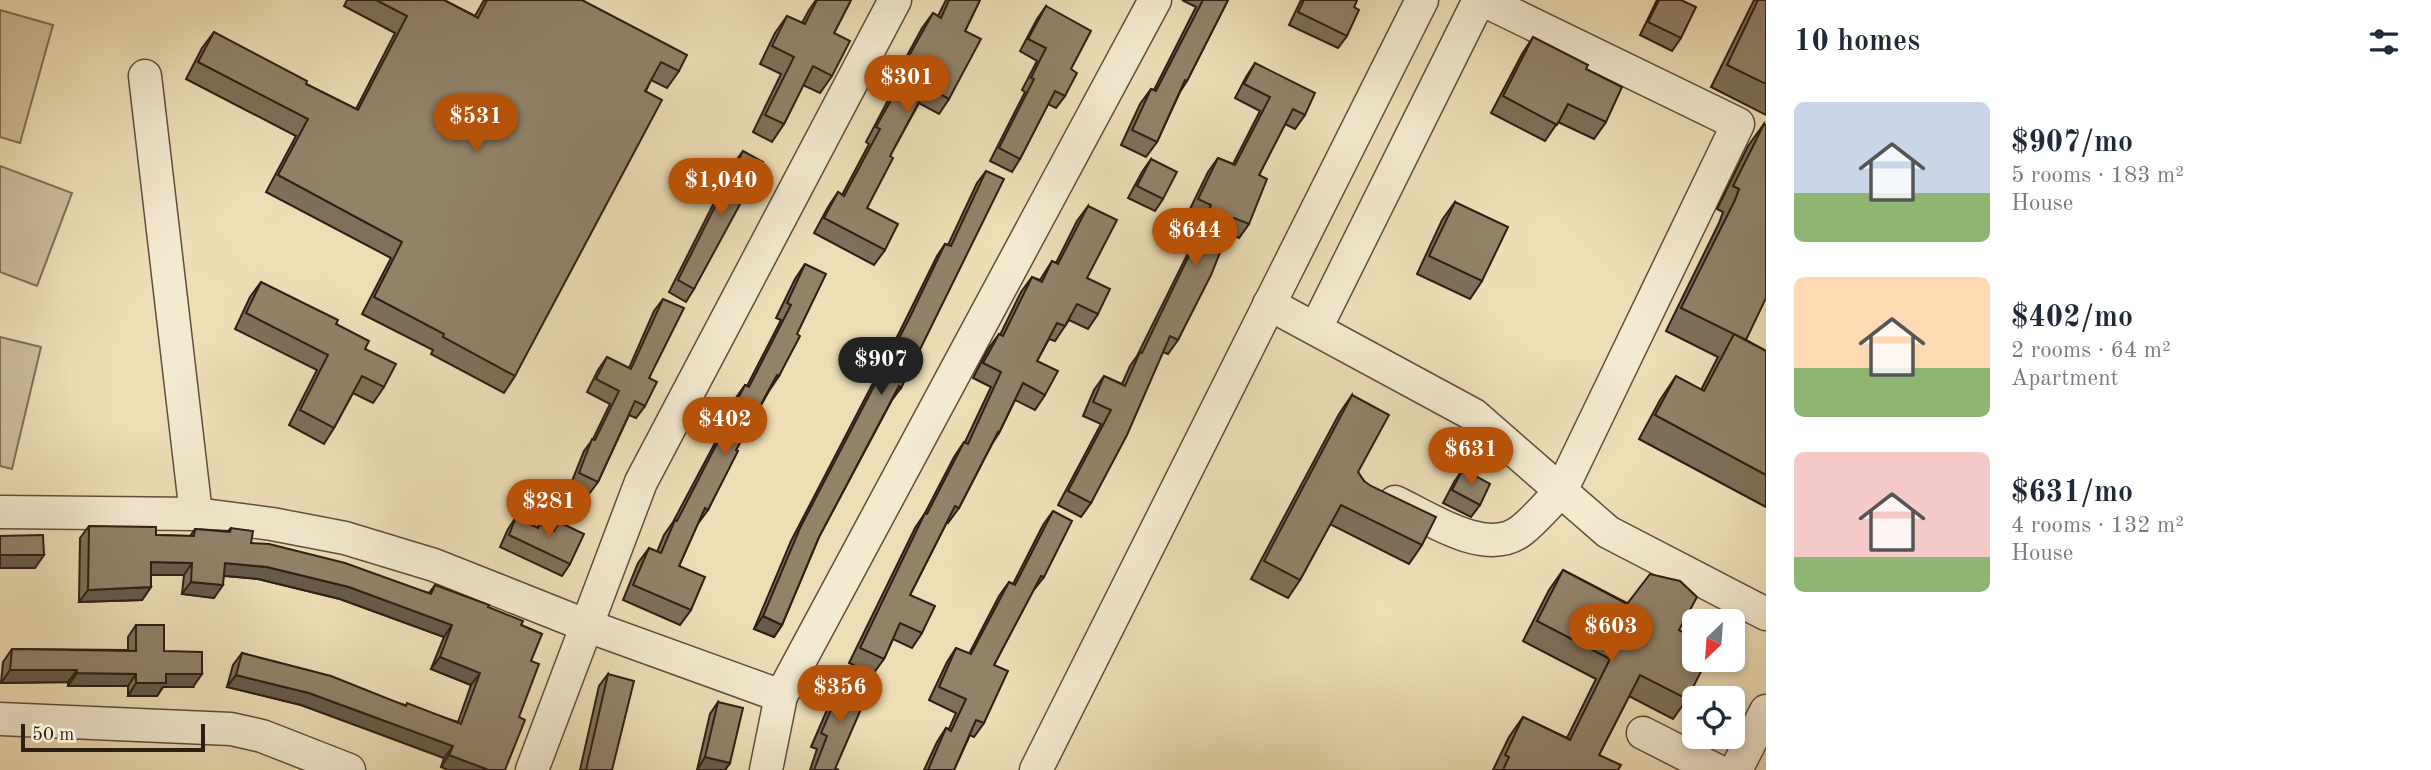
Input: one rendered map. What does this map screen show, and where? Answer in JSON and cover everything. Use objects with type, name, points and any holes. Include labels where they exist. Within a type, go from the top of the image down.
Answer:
[{"type":"street","points":[[533,770],[585,625],[641,482],[895,0]]},
{"type":"street","points":[[766,770],[782,696],[1155,0]]},
{"type":"street","points":[[1035,770],[1422,0]]},
{"type":"street","points":[[1316,328],[1481,0],[1752,130],[1560,491],[1520,532],[1494,541],[1474,539],[1366,488]]},
{"type":"street","points":[[145,76],[196,514]]},
{"type":"street","points":[[1269,304],[1474,415],[1608,532],[1766,614]]},
{"type":"street","points":[[0,512],[196,514],[272,524],[345,538],[433,565],[585,625],[782,696]]},
{"type":"street","points":[[1736,770],[1766,710]]},
{"type":"street","points":[[0,719],[231,729],[262,736],[349,770]]},
{"type":"street","points":[[1643,733],[1716,770]]},
{"type":"shaded area","points":[[0,10],[53,25],[20,143],[0,137]]},
{"type":"shaded area","points":[[0,166],[72,193],[37,286],[0,272]]},
{"type":"shaded area","points":[[0,337],[41,347],[12,469],[0,466]]},
{"type":"building","points":[[376,0],[444,0],[478,18],[487,0],[582,0],[687,55],[679,71],[661,62],[645,91],[662,100],[515,376],[374,297],[402,242],[278,175],[308,119],[198,62],[214,32],[358,110],[407,16]]},
{"type":"building","points":[[817,0],[851,0],[834,33],[850,41],[832,76],[813,66],[784,124],[765,115],[794,57],[772,46],[787,16],[805,24]]},
{"type":"building","points":[[949,0],[980,0],[965,31],[981,39],[949,99],[927,87],[890,156],[893,158],[867,208],[898,224],[885,250],[824,218],[838,192],[844,196],[880,129],[876,127],[905,75],[900,72],[933,13],[941,18]]},
{"type":"building","points":[[1203,0],[1228,0],[1187,81],[1185,80],[1157,142],[1132,130],[1151,89],[1156,91]]},
{"type":"building","points":[[1304,0],[1357,0],[1354,7],[1359,10],[1347,36],[1298,12]]},
{"type":"building","points":[[1659,0],[1681,0],[1696,7],[1681,38],[1648,22]]},
{"type":"building","points":[[1758,0],[1766,0],[1766,84],[1727,65]]},
{"type":"building","points":[[1046,6],[1091,31],[1071,69],[1077,73],[1065,96],[1055,91],[1020,159],[999,148],[1034,79],[1031,78],[1046,48],[1028,39]]},
{"type":"building","points":[[1533,37],[1588,65],[1586,69],[1622,87],[1606,122],[1568,104],[1557,125],[1503,96]]},
{"type":"building","points":[[1255,63],[1315,93],[1305,115],[1293,109],[1259,175],[1267,179],[1249,224],[1234,218],[1211,275],[1178,340],[1170,336],[1127,435],[1091,503],[1068,491],[1111,410],[1093,402],[1104,376],[1125,386],[1211,205],[1198,199],[1218,158],[1235,165],[1270,97],[1244,84]]},
{"type":"building","points":[[1764,124],[1766,298],[1746,340],[1681,308],[1735,200],[1739,189],[1733,186]]},
{"type":"building","points":[[743,151],[763,162],[694,289],[678,280]]},
{"type":"building","points":[[1151,159],[1177,172],[1163,199],[1137,186]]},
{"type":"building","points":[[986,171],[1004,179],[901,388],[899,386],[819,537],[782,625],[763,616],[800,528],[945,244],[951,246]]},
{"type":"building","points":[[1455,202],[1508,227],[1482,281],[1429,256]]},
{"type":"building","points":[[1088,206],[1117,220],[1087,278],[1110,289],[1098,314],[1077,304],[1065,326],[1057,323],[1037,361],[1058,371],[1045,395],[1023,383],[959,508],[955,506],[910,595],[935,606],[922,633],[900,623],[884,659],[860,648],[925,513],[927,514],[964,442],[968,444],[1001,372],[983,363],[999,334],[1003,336],[1032,277],[1042,282],[1052,261],[1058,264]]},
{"type":"building","points":[[805,264],[826,274],[797,334],[800,336],[736,450],[738,451],[708,510],[705,508],[679,566],[705,577],[691,610],[633,585],[649,548],[661,553],[675,520],[677,521],[726,426],[724,425],[745,385],[749,387],[791,305],[787,303]]},
{"type":"building","points":[[261,282],[338,320],[336,324],[369,341],[365,349],[396,364],[384,387],[362,376],[334,428],[300,410],[328,355],[246,313]]},
{"type":"building","points":[[663,299],[684,308],[649,378],[657,382],[645,406],[635,401],[598,482],[579,473],[592,439],[595,440],[619,391],[596,379],[607,357],[631,369]]},
{"type":"building","points":[[1734,334],[1766,351],[1766,475],[1655,415],[1676,376],[1704,391]]},
{"type":"building","points":[[1352,395],[1389,415],[1358,472],[1364,481],[1436,517],[1422,545],[1341,505],[1300,580],[1264,561]]},
{"type":"building","points":[[1463,469],[1490,484],[1480,505],[1452,490]]},
{"type":"building","points":[[1053,511],[1072,521],[994,665],[1008,671],[984,723],[976,720],[954,770],[928,770],[946,728],[951,731],[966,699],[939,687],[956,648],[971,654],[1009,582],[1015,585]]},
{"type":"building","points":[[516,517],[538,528],[540,524],[554,531],[559,522],[584,534],[570,564],[509,535]]},
{"type":"building","points":[[89,526],[156,527],[156,535],[194,536],[195,529],[230,532],[231,528],[253,531],[251,543],[269,544],[345,563],[431,594],[435,585],[523,621],[521,625],[542,634],[531,661],[539,664],[519,717],[525,720],[505,770],[489,770],[449,755],[453,746],[309,693],[236,675],[242,653],[331,676],[406,706],[407,703],[461,724],[480,673],[440,657],[452,625],[349,587],[267,567],[225,563],[223,585],[191,582],[192,563],[151,562],[151,587],[88,590]]},
{"type":"building","points":[[43,535],[44,555],[0,555],[0,536]]},
{"type":"building","points":[[1563,570],[1627,604],[1650,574],[1680,581],[1697,597],[1690,609],[1682,609],[1682,624],[1679,630],[1682,632],[1682,672],[1701,672],[1694,686],[1682,686],[1682,696],[1640,675],[1599,755],[1621,765],[1618,770],[1503,770],[1509,757],[1505,755],[1523,717],[1570,740],[1610,659],[1537,621]]},
{"type":"building","points":[[136,625],[164,625],[164,651],[202,652],[202,674],[166,674],[166,683],[136,683],[136,674],[77,673],[77,670],[10,670],[12,649],[136,651]]},
{"type":"building","points":[[608,674],[634,681],[612,770],[586,770]]},
{"type":"building","points":[[843,682],[868,693],[835,769],[839,770],[814,770],[827,736],[821,733]]},
{"type":"building","points":[[718,702],[743,708],[730,763],[705,757]]}]
